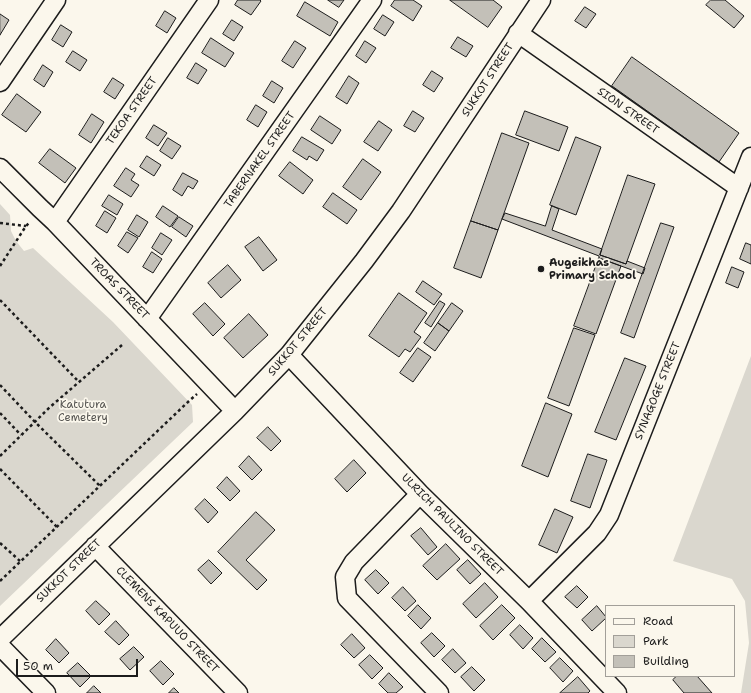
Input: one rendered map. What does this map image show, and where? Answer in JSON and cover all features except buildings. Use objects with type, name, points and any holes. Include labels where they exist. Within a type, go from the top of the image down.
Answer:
[{"type":"street","points":[[0,82],[56,0]]},
{"type":"street","name":"TEKOA STREET","points":[[49,216],[209,0]]},
{"type":"street","name":"TABERNAKEL STREET","points":[[147,319],[372,0]]},
{"type":"street","name":"SUKKOT STREET","points":[[0,639],[236,411],[289,355],[364,261],[400,211],[541,0]]},
{"type":"street","name":"SION STREET","points":[[518,33],[739,188]]},
{"type":"street","name":"SYNAGOGE STREET","points":[[529,601],[597,533],[609,515],[751,157]]},
{"type":"street","name":"TROAS STREET","points":[[0,168],[49,216],[236,411]]},
{"type":"street","name":"ULRICH PAULINO STREET","points":[[289,355],[420,494],[529,601],[617,693]]},
{"type":"street","points":[[420,494],[354,562],[346,577],[347,598],[440,693]]},
{"type":"street","name":"CLEMENS KAPUUO STREET","points":[[95,546],[238,693]]},
{"type":"street","points":[[0,646],[46,693]]},
{"type":"path","points":[[0,223],[26,226],[49,216]]},
{"type":"path","points":[[0,266],[26,226]]},
{"type":"path","points":[[0,300],[79,382]]},
{"type":"path","points":[[0,456],[34,422],[122,345]]},
{"type":"path","points":[[0,581],[189,401],[210,384]]},
{"type":"path","points":[[0,385],[34,422],[100,486]]},
{"type":"path","points":[[0,413],[21,435]]},
{"type":"path","points":[[0,469],[57,527]]},
{"type":"path","points":[[0,543],[20,561]]},
{"type":"green space","name":"Katutura Cemetery","points":[[0,204],[10,215],[11,231],[16,241],[24,251],[33,248],[113,322],[192,405],[193,422],[0,606]]},
{"type":"green space","points":[[751,356],[751,693],[741,693],[749,643],[745,601],[732,579],[673,561]]},
{"type":"place","name":"Augeikhas Primary School","points":[[541,269]]}]
